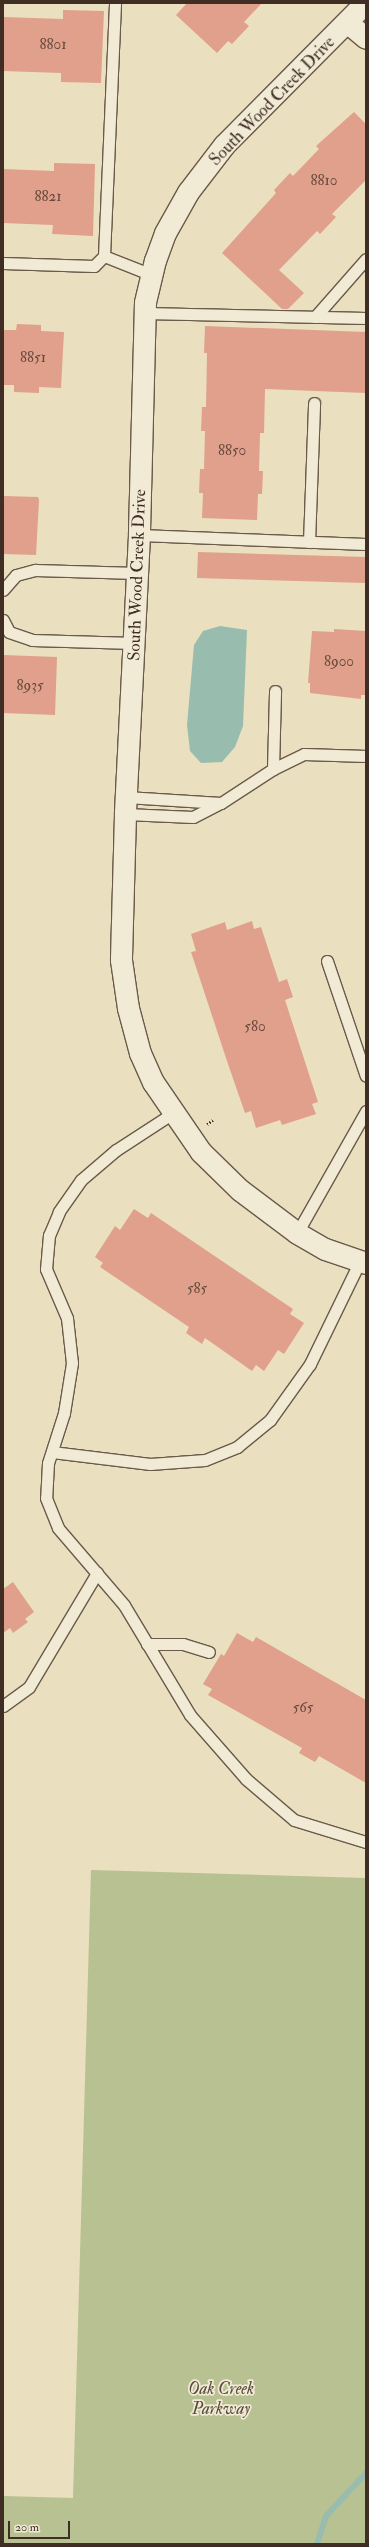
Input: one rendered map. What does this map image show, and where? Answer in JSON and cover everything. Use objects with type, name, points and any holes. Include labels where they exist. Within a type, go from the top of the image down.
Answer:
[{"type":"street","name":"South Wood Creek Drive","points":[[363,1262],[325,1249],[297,1233],[240,1190],[201,1152],[153,1082],[140,1053],[128,1008],[121,960],[126,806],[139,535],[145,312],[152,275],[165,233],[188,192],[224,145],[348,23],[365,3]]},
{"type":"street","points":[[348,23],[366,38]]},
{"type":"lane","points":[[3,263],[94,266],[104,256],[115,3]]},
{"type":"lane","points":[[104,256],[152,275]]},
{"type":"lane","points":[[315,317],[366,259]]},
{"type":"lane","points":[[145,312],[366,318]]},
{"type":"lane","points":[[309,542],[314,403]]},
{"type":"lane","points":[[139,535],[366,544]]},
{"type":"lane","points":[[3,590],[16,576],[35,570],[137,573]]},
{"type":"lane","points":[[3,620],[9,632],[32,640],[134,643]]},
{"type":"lane","points":[[273,769],[275,691]]},
{"type":"lane","points":[[126,806],[193,817],[221,802],[273,769],[304,754],[366,756]]},
{"type":"lane","points":[[126,806],[221,802]]},
{"type":"lane","points":[[327,961],[366,1076]]},
{"type":"lane","points":[[297,1233],[366,1111]]},
{"type":"lane","points":[[173,1113],[116,1150],[81,1180],[59,1212],[49,1235],[46,1269],[66,1318],[72,1363],[64,1413],[48,1463],[46,1498],[58,1528],[124,1604],[190,1715],[246,1780],[294,1820],[366,1842]]},
{"type":"lane","points":[[52,1452],[163,1464],[205,1460],[237,1447],[270,1420],[310,1364],[363,1262]]},
{"type":"lane","points":[[3,1706],[29,1687],[97,1573]]},
{"type":"lane","points":[[148,1644],[183,1644],[209,1652]]},
{"type":"green space","name":"Oak Creek Parkway","points":[[91,1870],[366,1878],[366,2544],[3,2544],[3,2496],[73,2498]]},
{"type":"shaded area","points":[[220,626],[247,630],[243,726],[235,747],[222,762],[201,763],[190,751],[187,725],[194,645],[203,631]]},
{"type":"building","points":[[187,3],[262,3],[244,22],[249,26],[232,44],[228,41],[217,53],[176,15]]},
{"type":"building","points":[[63,10],[104,11],[101,83],[61,82],[61,73],[3,71],[3,17],[63,19]]},
{"type":"building","points":[[354,112],[366,124],[366,180],[332,214],[336,217],[320,234],[317,231],[279,270],[304,293],[288,309],[282,309],[222,253],[276,193],[274,190],[290,173],[293,176],[319,149],[316,146]]},
{"type":"building","points":[[54,163],[95,164],[93,236],[52,234],[53,225],[3,223],[3,169],[54,171]]},
{"type":"building","points":[[17,324],[41,325],[41,331],[64,332],[61,388],[39,387],[39,393],[14,392],[14,385],[3,385],[3,330],[16,330]]},
{"type":"building","points":[[205,326],[366,332],[366,393],[265,389],[264,433],[260,433],[259,471],[263,471],[262,494],[258,494],[257,520],[202,518],[203,493],[199,493],[200,469],[204,469],[205,431],[201,431],[202,407],[206,407],[207,353],[204,353]]},
{"type":"building","points":[[3,496],[38,497],[36,555],[3,554]]},
{"type":"building","points":[[198,552],[366,557],[366,583],[197,578]]},
{"type":"building","points":[[334,629],[366,631],[366,695],[361,695],[361,699],[310,693],[310,683],[308,683],[312,631],[334,632]]},
{"type":"building","points":[[3,655],[57,657],[55,715],[3,713]]},
{"type":"building","points":[[252,921],[254,929],[261,927],[279,982],[287,979],[293,997],[285,1000],[318,1102],[312,1104],[316,1114],[282,1125],[280,1120],[256,1128],[251,1111],[245,1113],[191,952],[196,951],[191,934],[225,922],[227,930]]},
{"type":"building","points":[[134,1209],[148,1218],[151,1213],[293,1309],[290,1314],[304,1323],[284,1354],[278,1350],[264,1371],[256,1365],[252,1371],[205,1338],[202,1344],[186,1333],[189,1327],[100,1267],[103,1263],[95,1257],[115,1226],[120,1230]]},
{"type":"building","points":[[13,1582],[34,1612],[25,1619],[28,1622],[13,1633],[10,1628],[3,1633],[3,1589]]},
{"type":"building","points":[[237,1633],[253,1642],[256,1637],[366,1700],[366,1783],[319,1756],[315,1762],[299,1753],[302,1748],[208,1695],[212,1689],[203,1684],[221,1654],[224,1656]]},
{"type":"waterway","points":[[317,2544],[326,2516],[366,2473]]}]
